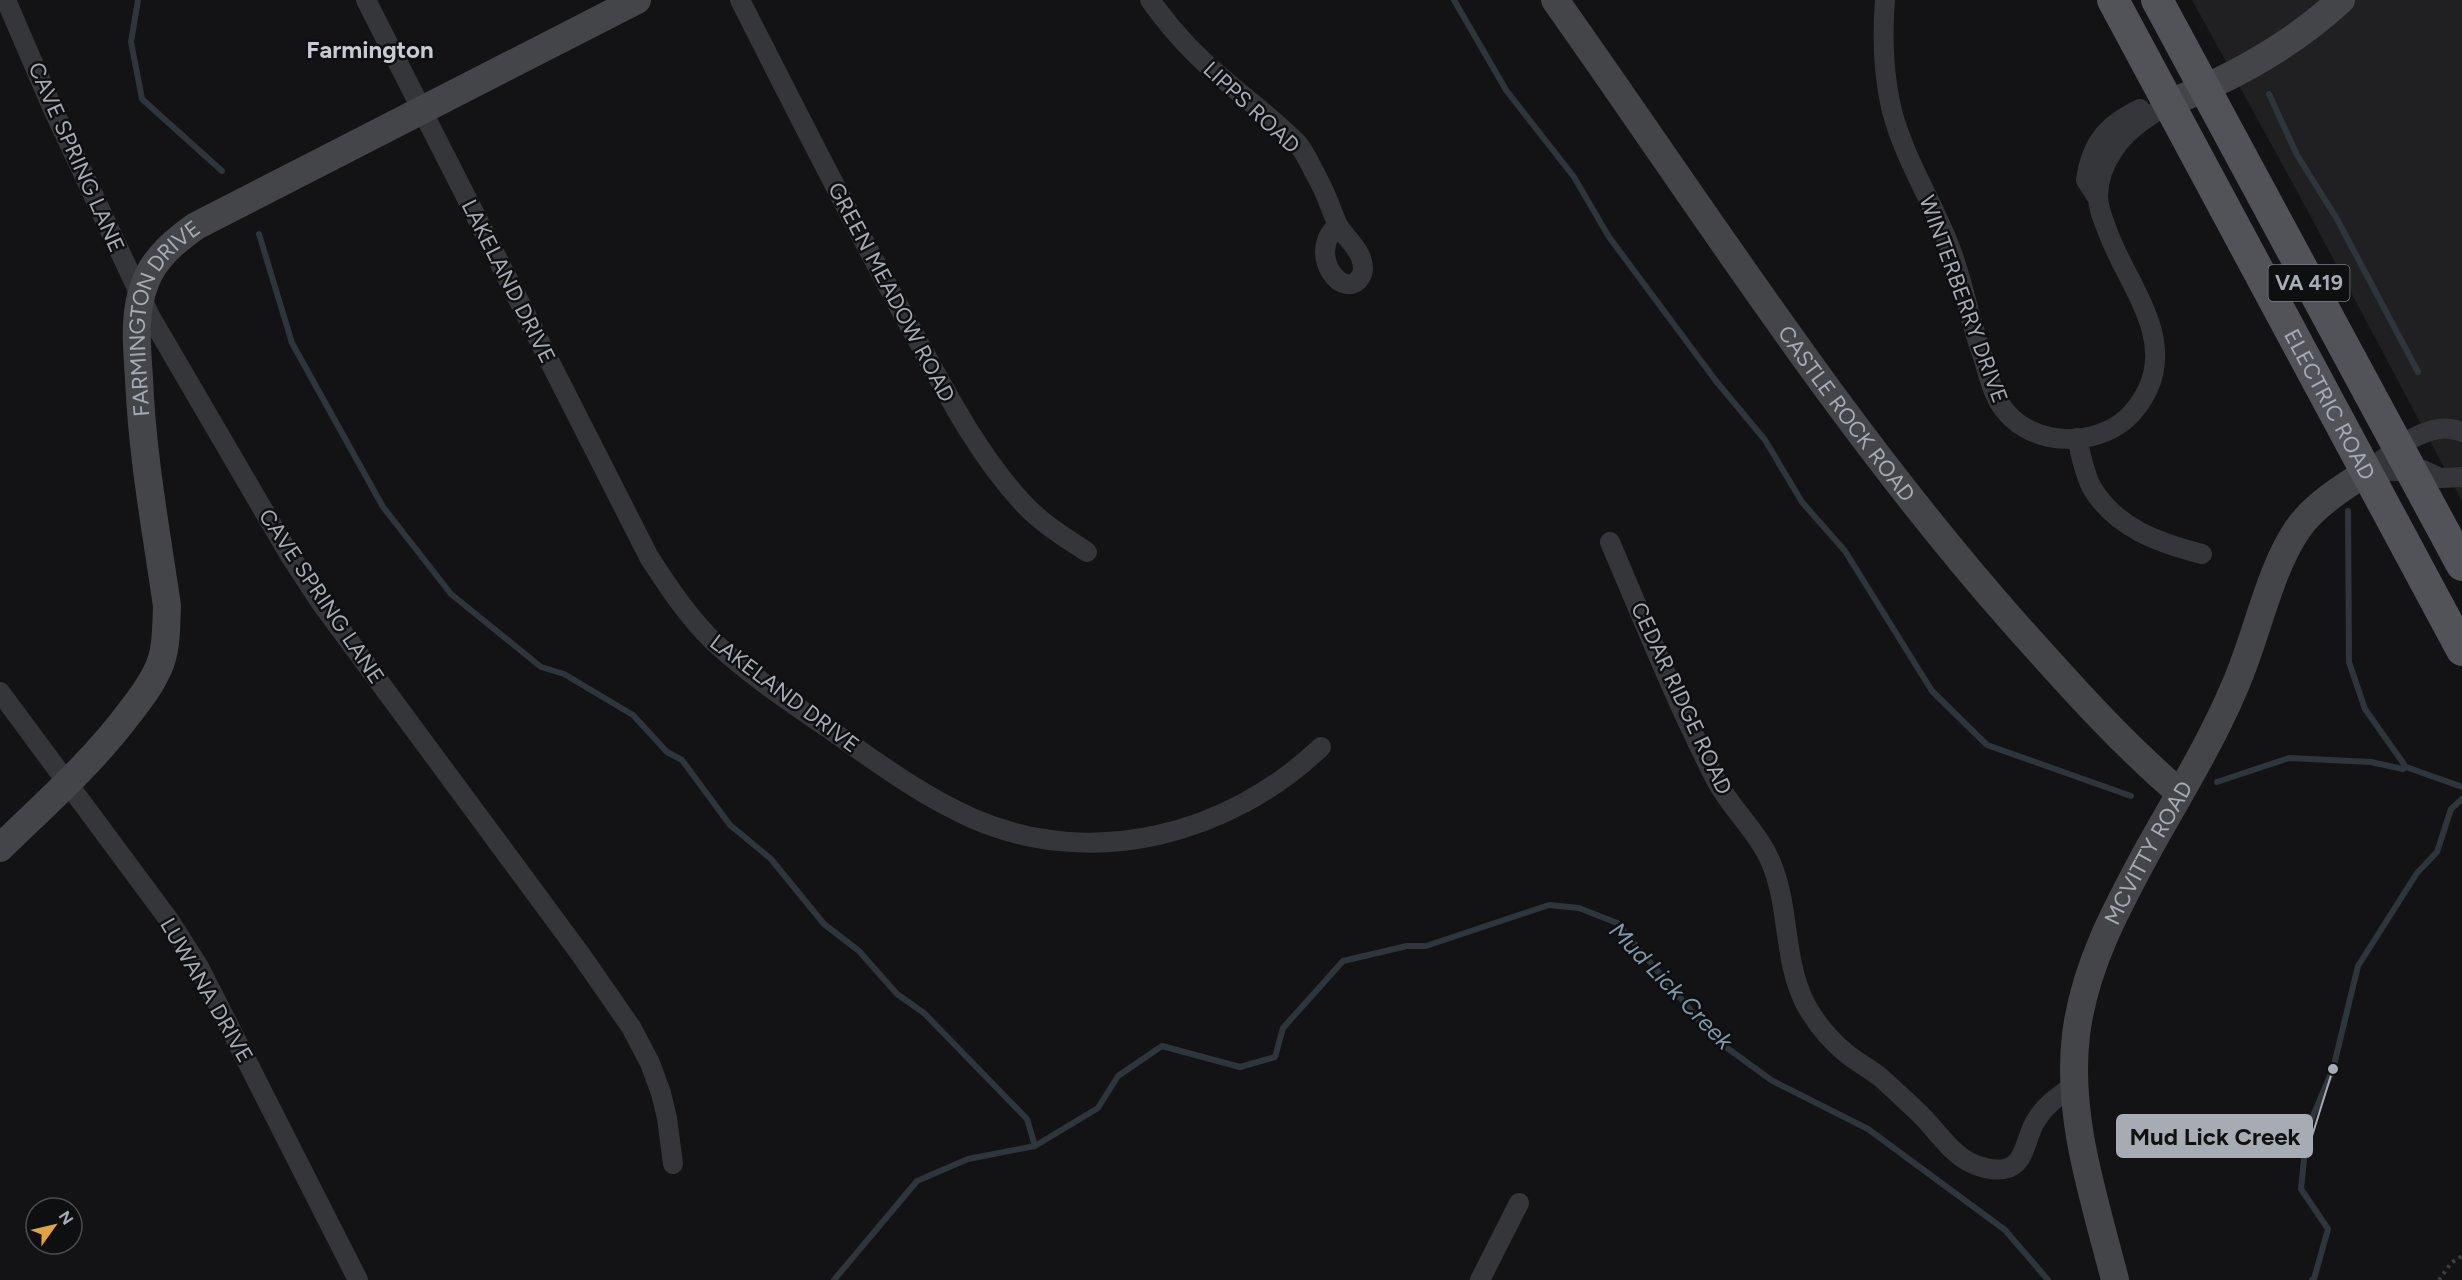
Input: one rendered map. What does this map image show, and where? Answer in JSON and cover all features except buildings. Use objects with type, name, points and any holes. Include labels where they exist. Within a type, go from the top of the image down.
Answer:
[{"type":"main road","name":"ELECTRIC ROAD","points":[[2113,0],[2462,650]]},
{"type":"main road","name":"ELECTRIC ROAD","points":[[2157,0],[2373,404],[2405,458],[2462,565]]},
{"type":"street","name":"CAVE SPRING LANE","points":[[6,0],[99,210],[150,316],[289,554],[321,603],[581,955],[631,1027],[650,1063],[661,1093],[673,1164]]},
{"type":"street","name":"LAKELAND DRIVE","points":[[366,0],[649,557],[684,608],[714,642],[804,712],[885,769],[931,797],[974,819],[1020,834],[1084,843],[1126,841],[1191,828],[1242,804],[1278,783],[1321,747]]},
{"type":"street","name":"FARMINGTON DRIVE","points":[[0,848],[69,782],[118,728],[150,685],[159,668],[166,634],[167,606],[141,435],[137,341],[137,315],[141,295],[155,262],[173,243],[196,226],[637,0]]},
{"type":"street","name":"GREEN MEADOW ROAD","points":[[740,0],[868,252],[957,411],[996,471],[1022,502],[1045,525],[1086,552]]},
{"type":"street","name":"LIPPS ROAD","points":[[1150,0],[1192,51],[1299,145],[1324,191],[1338,225]]},
{"type":"street","name":"CASTLE ROCK ROAD","points":[[1555,0],[1827,390],[1923,515],[1977,581],[2090,709],[2142,760],[2180,793]]},
{"type":"street","name":"WINTERBERRY DRIVE","points":[[1885,0],[1882,31],[1883,66],[1892,109],[1901,137],[1950,248],[1996,396],[2007,413],[2032,432],[2054,438],[2077,438],[2111,429],[2127,418],[2144,397],[2153,379],[2156,359],[2148,318],[2109,238],[2098,199],[2086,180],[2089,158],[2105,131],[2138,110],[2169,103]]},
{"type":"street","points":[[2169,103],[2205,89],[2298,35],[2341,0]]},
{"type":"street","points":[[2367,472],[2405,458],[2433,430],[2454,428],[2462,432]]},
{"type":"street","points":[[2077,438],[2091,486],[2110,510],[2145,536],[2167,545],[2202,554]]},
{"type":"street","points":[[2367,472],[2405,458]]},
{"type":"street","points":[[2405,458],[2440,478],[2462,477]]},
{"type":"street","name":"MCVITTY ROAD","points":[[2115,1280],[2080,1137],[2073,1086],[2076,1034],[2083,994],[2093,962],[2119,903],[2180,793],[2235,685],[2279,567],[2297,530],[2342,488],[2367,472]]},
{"type":"street","name":"CEDAR RIDGE ROAD","points":[[1610,542],[1681,708],[1719,784],[1758,839],[1771,862],[1780,888],[1786,934],[1796,980],[1806,1006],[1822,1029],[1846,1053],[1879,1076],[1955,1152],[1969,1162],[1986,1168],[2007,1169],[2018,1161],[2025,1149],[2030,1129],[2037,1118],[2051,1101],[2073,1086]]},
{"type":"street","name":"LUWANA DRIVE","points":[[0,692],[69,782],[169,921],[199,967],[358,1280]]},
{"type":"street","points":[[1480,1280],[1519,1203]]},
{"type":"path","points":[[2439,1280],[2451,1263],[2462,1256]]},
{"type":"shaded area","points":[[2192,0],[2462,0],[2462,501],[2297,191]]},
{"type":"waterway","points":[[138,0],[131,42],[142,99],[222,171]]},
{"type":"waterway","points":[[1454,0],[1506,90],[1574,177],[1609,237],[1716,381],[1765,440],[1802,502],[1845,551],[1932,691],[1987,745],[2131,796]]},
{"type":"waterway","points":[[2269,94],[2297,155],[2337,219],[2418,372]]},
{"type":"waterway","points":[[259,234],[292,343],[383,507],[451,594],[541,667],[564,674],[633,715],[667,752],[682,760],[730,825],[771,859],[824,924],[859,951],[897,994],[924,1013],[1027,1119],[1035,1146]]},
{"type":"waterway","points":[[2348,511],[2349,662],[2365,709],[2406,767]]},
{"type":"waterway","points":[[2217,782],[2289,758],[2371,762],[2403,769],[2406,767],[2462,787]]},
{"type":"waterway","name":"Mud Lick Creek","points":[[2312,1280],[2328,1229],[2301,1189],[2307,1130],[2333,1069],[2358,966],[2417,873],[2437,852],[2451,809],[2462,799]]},
{"type":"waterway","name":"Mud Lick Creek","points":[[834,1280],[917,1181],[968,1159],[1035,1146],[1098,1108],[1118,1076],[1162,1046],[1240,1067],[1275,1057],[1283,1028],[1343,961],[1407,946],[1426,946],[1549,905],[1579,908],[1617,923],[1715,1039],[1771,1080],[1868,1129],[2005,1230],[2048,1280]]},
{"type":"place","name":"Mud Lick Creek","points":[[2333,1069]]},
{"type":"district","name":"Farmington","points":[[370,50]]}]
